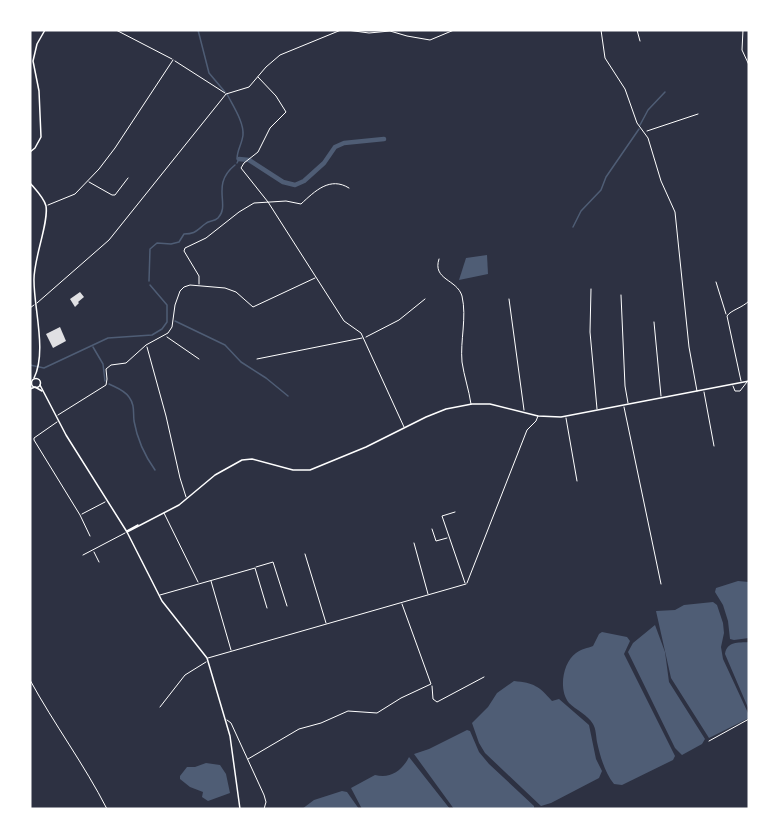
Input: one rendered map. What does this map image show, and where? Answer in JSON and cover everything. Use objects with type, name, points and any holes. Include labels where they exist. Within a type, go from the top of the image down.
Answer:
[{"type":"street","points":[[30,152],[38,144],[41,134],[39,91],[33,61],[37,44],[45,30]]},
{"type":"street","points":[[116,30],[173,60],[226,94]]},
{"type":"street","points":[[30,308],[109,240],[226,94],[249,87],[280,55],[341,30]]},
{"type":"street","points":[[347,30],[369,33],[390,31],[424,39],[434,39],[454,30]]},
{"type":"street","points":[[601,30],[605,58],[625,89],[635,119],[645,132],[676,218],[688,342],[697,392]]},
{"type":"street","points":[[636,30],[640,40]]},
{"type":"street","points":[[743,30],[742,50],[749,65]]},
{"type":"street","points":[[46,206],[75,194],[88,181],[115,148],[173,60]]},
{"type":"street","points":[[258,77],[276,96],[286,112],[270,128],[258,152],[241,166],[268,202],[344,321],[357,328],[404,427]]},
{"type":"street","points":[[645,132],[698,114]]},
{"type":"street","points":[[88,181],[111,195],[115,195],[128,178]]},
{"type":"street","points":[[30,183],[46,206],[34,271],[40,385],[107,501],[128,531],[159,595],[208,660],[232,745],[240,809]]},
{"type":"street","points":[[199,286],[199,276],[184,251],[185,248],[206,238],[245,207],[254,203],[286,201],[301,204],[319,187],[328,184],[349,188]]},
{"type":"street","points":[[439,259],[437,269],[441,276],[453,284],[461,294],[464,322],[462,362],[471,404]]},
{"type":"street","points":[[57,416],[106,385],[108,379],[106,369],[109,366],[126,363],[146,345],[165,336],[172,327],[175,305],[180,291],[190,285],[231,290],[253,308],[317,278]]},
{"type":"street","points":[[716,282],[727,316],[741,383]]},
{"type":"street","points":[[30,285],[34,286]]},
{"type":"street","points":[[591,289],[590,332],[597,411]]},
{"type":"street","points":[[621,295],[624,376],[628,405]]},
{"type":"street","points":[[508,299],[525,413]]},
{"type":"street","points":[[727,316],[749,301]]},
{"type":"street","points":[[654,322],[662,398]]},
{"type":"street","points":[[165,336],[199,359]]},
{"type":"street","points":[[257,359],[363,338]]},
{"type":"street","points":[[146,345],[187,499]]},
{"type":"street","points":[[38,369],[31,384],[46,397]]},
{"type":"street","points":[[34,378],[39,380]]},
{"type":"street","points":[[83,555],[164,513],[187,499],[215,475],[242,460],[254,459],[293,470],[310,470],[446,409],[471,404],[497,405],[538,416],[566,416],[748,381]]},
{"type":"street","points":[[732,384],[735,391],[740,391],[748,381]]},
{"type":"street","points":[[30,389],[40,385]]},
{"type":"street","points":[[703,390],[714,446]]},
{"type":"street","points":[[624,405],[661,584]]},
{"type":"street","points":[[466,584],[527,430],[538,416]]},
{"type":"street","points":[[566,416],[578,481]]},
{"type":"street","points":[[59,421],[34,440],[80,515],[90,536]]},
{"type":"street","points":[[80,515],[107,501]]},
{"type":"street","points":[[455,512],[442,516],[466,584]]},
{"type":"street","points":[[164,513],[199,584]]},
{"type":"street","points":[[122,524],[128,531]]},
{"type":"street","points":[[432,529],[436,542],[449,538]]},
{"type":"street","points":[[414,543],[429,596]]},
{"type":"street","points":[[93,550],[99,562]]},
{"type":"street","points":[[305,554],[326,625]]},
{"type":"street","points":[[159,595],[273,562],[287,606]]},
{"type":"street","points":[[255,568],[267,608]]},
{"type":"street","points":[[211,581],[231,651]]},
{"type":"street","points":[[160,707],[185,675],[208,660],[231,651],[466,584]]},
{"type":"street","points":[[402,604],[431,684],[433,699],[437,702],[484,677]]},
{"type":"street","points":[[248,759],[299,729],[321,723],[348,711],[371,713],[381,711],[400,698],[431,684]]},
{"type":"street","points":[[225,718],[231,723],[264,795],[266,802],[264,809]]},
{"type":"path","points":[[363,338],[399,320],[425,299]]},
{"type":"path","points":[[30,680],[51,718],[91,778],[107,809]]},
{"type":"path","points":[[709,741],[749,719]]},
{"type":"water","points":[[487,255],[488,274],[459,280],[466,258]]},
{"type":"water","points":[[738,581],[749,582],[749,638],[734,640],[730,639],[723,605],[715,592],[716,588]]},
{"type":"water","points":[[713,602],[717,605],[723,623],[724,633],[721,647],[723,659],[749,718],[709,738],[671,678],[656,611],[675,610],[684,605]]},
{"type":"water","points":[[655,625],[665,652],[669,682],[705,739],[702,744],[682,755],[675,748],[628,652],[633,643]]},
{"type":"water","points":[[602,632],[627,637],[630,641],[624,654],[675,756],[673,760],[622,785],[614,784],[605,770],[593,724],[569,703],[563,684],[565,669],[572,657],[593,646]]},
{"type":"water","points":[[749,642],[749,710],[725,654],[731,645]]},
{"type":"water","points":[[514,681],[536,686],[552,701],[559,699],[589,725],[596,759],[602,771],[599,778],[541,806],[485,753],[472,723],[488,707],[497,693]]},
{"type":"water","points":[[467,730],[470,731],[479,752],[489,764],[534,806],[534,809],[454,809],[414,754]]},
{"type":"water","points":[[409,757],[450,809],[362,809],[351,788],[375,775],[386,776],[395,773]]},
{"type":"water","points":[[206,763],[220,765],[226,774],[230,793],[208,801],[202,797],[203,792],[190,787],[180,779],[187,767]]},
{"type":"water","points":[[342,791],[347,792],[359,809],[302,809],[314,800]]},
{"type":"building","points":[[80,292],[84,297],[75,307],[70,299]]},
{"type":"building","points":[[60,327],[66,341],[53,348],[46,334]]},
{"type":"waterway","points":[[198,30],[209,73],[225,92]]},
{"type":"waterway","points":[[640,125],[648,110],[665,92]]},
{"type":"waterway","points":[[227,94],[238,114],[243,130],[237,163]]},
{"type":"waterway","points":[[573,227],[581,211],[601,190],[606,177],[639,129]]},
{"type":"waterway","points":[[239,159],[249,160],[283,182],[295,185],[304,181],[324,163],[335,147],[344,143],[384,139]]},
{"type":"waterway","points":[[149,281],[150,249],[157,243],[179,242],[184,234],[193,233],[218,218],[223,207],[224,180],[235,165]]},
{"type":"waterway","points":[[30,365],[44,368],[108,338],[152,335],[162,329],[167,322],[167,305],[150,285]]},
{"type":"waterway","points":[[175,321],[225,345],[241,362],[288,396]]},
{"type":"waterway","points":[[93,347],[103,364],[105,381]]},
{"type":"waterway","points":[[109,384],[123,391],[131,400],[139,440],[155,470]]}]
